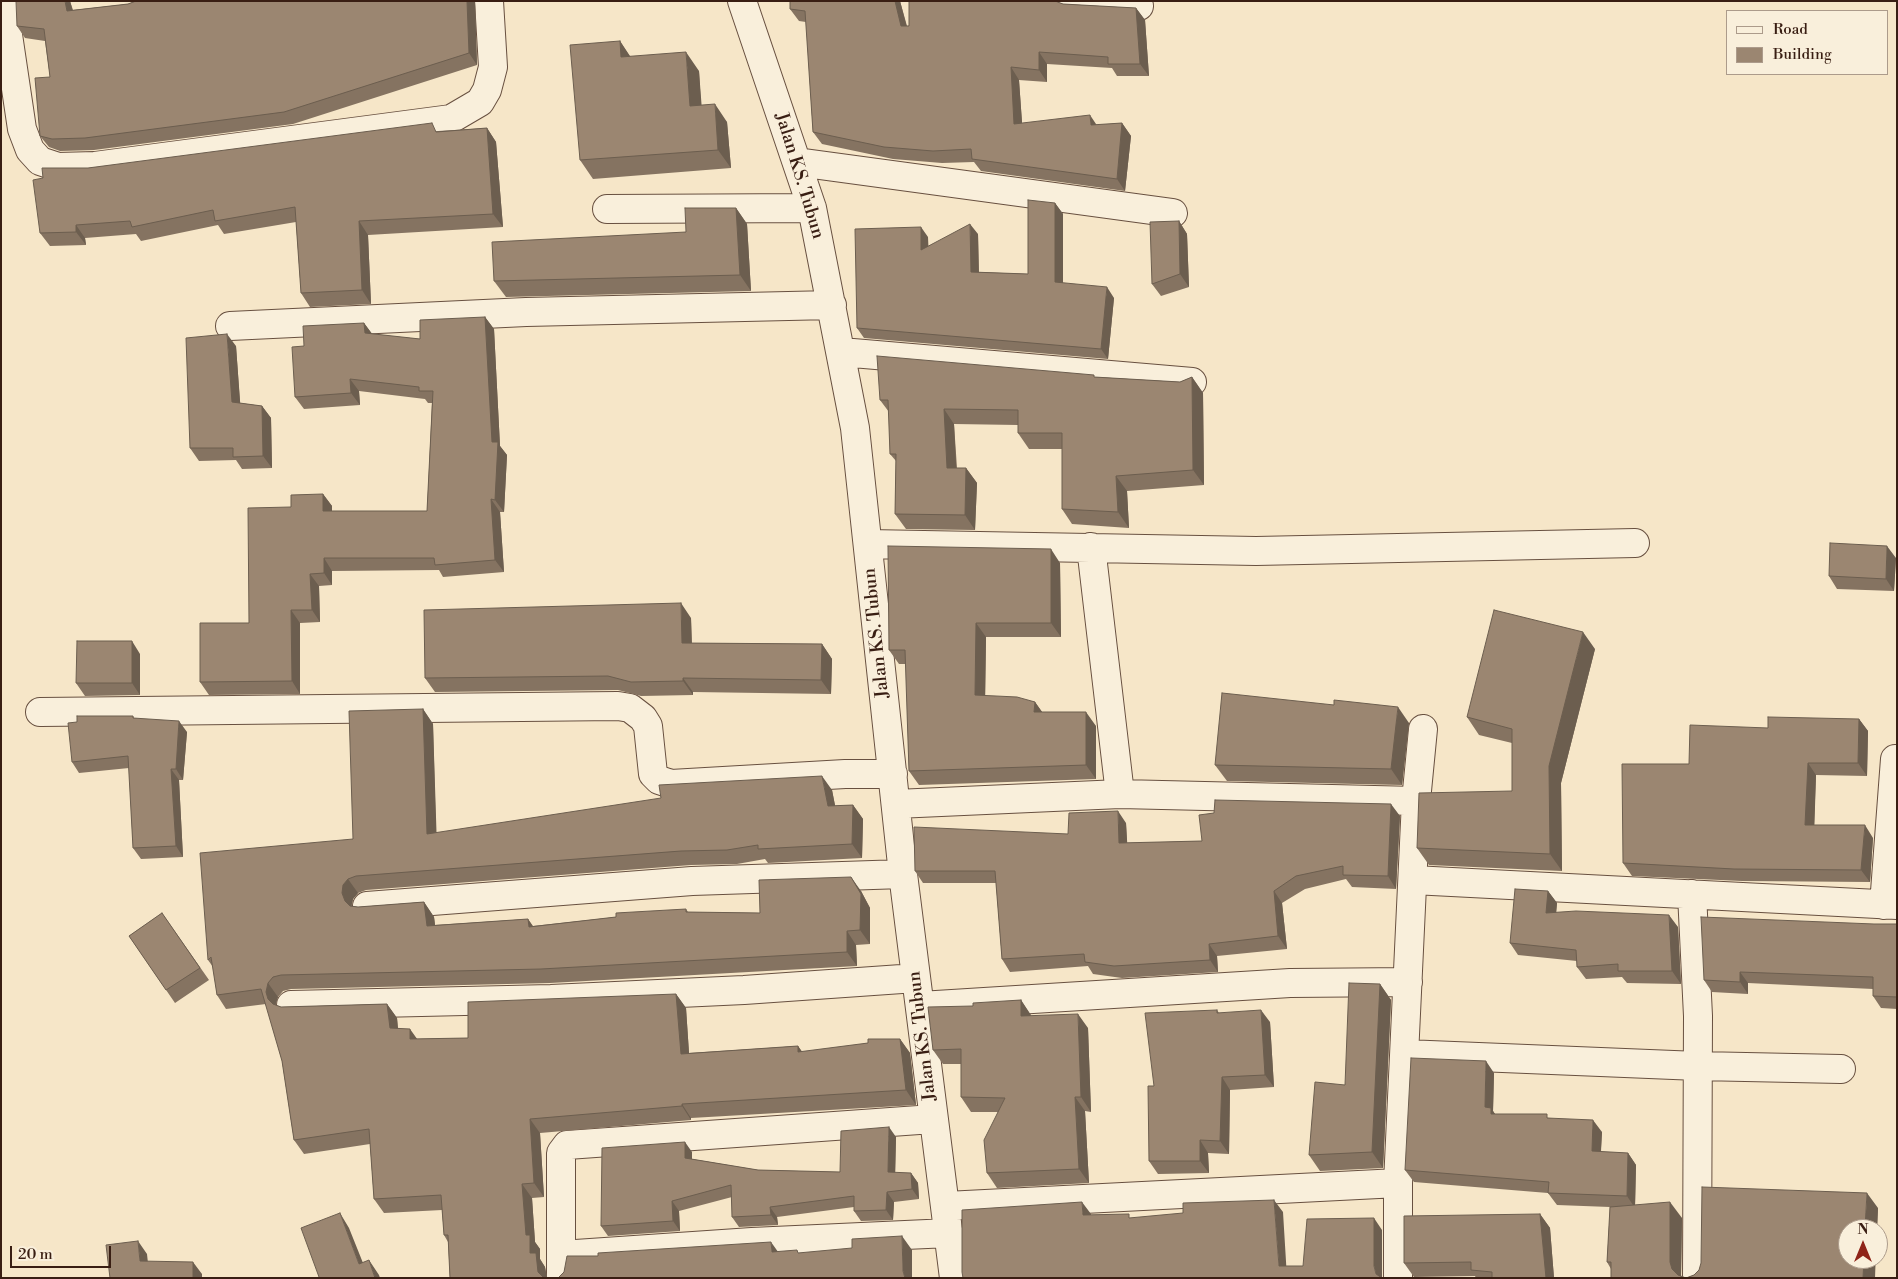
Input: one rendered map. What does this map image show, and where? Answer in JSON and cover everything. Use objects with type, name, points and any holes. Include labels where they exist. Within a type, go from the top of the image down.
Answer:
[{"type":"street","points":[[4,1],[22,129],[30,150],[40,161],[58,168],[95,166],[451,119],[480,102],[487,90],[492,67],[489,1]]},
{"type":"street","name":"Jalan KS. Tubun","points":[[742,1],[812,208],[855,428],[903,874],[954,1278]]},
{"type":"street","points":[[1073,1],[1139,6]]},
{"type":"street","points":[[797,162],[1173,213]]},
{"type":"street","points":[[607,209],[812,208]]},
{"type":"street","points":[[230,326],[526,312],[832,305]]},
{"type":"street","points":[[841,352],[1192,382]]},
{"type":"street","points":[[868,544],[1256,551],[1635,543]]},
{"type":"street","points":[[1091,547],[1120,794]]},
{"type":"street","points":[[40,712],[618,706],[630,708],[643,718],[648,726],[653,774],[658,780],[671,784],[845,774],[893,774]]},
{"type":"street","points":[[1398,1278],[1398,1183],[1416,801],[1423,729]]},
{"type":"street","points":[[1413,880],[1891,905],[1895,759]]},
{"type":"street","points":[[896,804],[1120,794],[1416,801]]},
{"type":"street","points":[[367,906],[692,881],[903,874]]},
{"type":"street","points":[[1692,894],[1698,1016],[1697,1278]]},
{"type":"street","points":[[291,1005],[560,999],[744,990],[916,978]]},
{"type":"street","points":[[920,1006],[1290,983],[1408,982]]},
{"type":"street","points":[[1405,1054],[1698,1066],[1841,1069]]},
{"type":"street","points":[[933,1119],[568,1145],[561,1153],[561,1266],[752,1242],[949,1233]]},
{"type":"street","points":[[946,1206],[1398,1183]]},
{"type":"building","points":[[16,1],[65,1],[67,11],[128,4],[136,1],[467,1],[469,53],[284,112],[85,138],[52,139],[40,136],[35,78],[50,77],[44,29],[17,26]]},
{"type":"building","points":[[790,1],[895,1],[901,26],[909,26],[909,1],[1055,1],[1063,4],[1136,8],[1140,64],[1108,64],[1108,57],[1039,52],[1039,70],[1011,67],[1014,124],[1090,115],[1091,125],[1122,123],[1117,179],[972,159],[971,149],[933,151],[884,147],[813,132],[805,11],[790,9]]},
{"type":"building","points":[[620,41],[621,57],[686,52],[690,106],[715,104],[718,150],[580,160],[570,45]]},
{"type":"building","points":[[432,123],[436,132],[487,128],[493,214],[359,221],[362,290],[301,293],[295,207],[215,221],[213,210],[132,227],[130,221],[76,225],[76,232],[40,233],[33,180],[43,178],[42,168],[88,168]]},
{"type":"building","points":[[1028,200],[1055,203],[1055,282],[1107,287],[1101,349],[857,328],[855,229],[921,227],[921,250],[970,224],[971,272],[1028,274]]},
{"type":"building","points":[[685,208],[736,208],[740,275],[494,281],[492,242],[686,232]]},
{"type":"building","points":[[1179,221],[1180,274],[1152,284],[1150,222]]},
{"type":"building","points":[[485,317],[492,442],[498,442],[495,500],[491,499],[495,560],[435,565],[434,558],[324,558],[324,573],[310,574],[312,610],[291,610],[292,681],[200,682],[200,623],[249,623],[248,508],[291,507],[291,495],[323,494],[323,511],[427,511],[433,391],[419,391],[419,387],[350,379],[351,393],[295,397],[292,347],[304,346],[303,326],[364,323],[365,333],[420,339],[420,320]]},
{"type":"building","points":[[227,334],[232,402],[262,406],[263,456],[233,457],[233,448],[190,448],[186,338]]},
{"type":"building","points":[[877,356],[1094,375],[1094,377],[1180,382],[1192,377],[1193,470],[1116,476],[1118,512],[1062,509],[1062,433],[1018,433],[1018,410],[944,409],[947,468],[966,468],[965,515],[895,514],[896,454],[890,454],[888,400],[880,400]]},
{"type":"building","points":[[1830,543],[1887,546],[1886,579],[1829,576]]},
{"type":"building","points":[[888,546],[1051,549],[1051,623],[976,623],[975,695],[1017,697],[1035,702],[1034,712],[1086,712],[1086,765],[909,771],[905,650],[889,650]]},
{"type":"building","points":[[681,603],[682,643],[822,644],[821,680],[683,678],[683,681],[631,682],[608,676],[425,678],[424,610]]},
{"type":"building","points":[[1494,610],[1583,632],[1549,766],[1550,854],[1417,848],[1419,793],[1512,791],[1512,729],[1467,717]]},
{"type":"building","points":[[77,641],[132,641],[132,683],[76,683]]},
{"type":"building","points":[[1222,693],[1334,705],[1334,700],[1398,707],[1391,769],[1215,765]]},
{"type":"building","points":[[423,709],[427,834],[661,798],[659,785],[822,776],[828,806],[853,805],[852,844],[758,849],[758,845],[727,850],[681,851],[356,876],[348,879],[343,885],[342,893],[345,901],[350,906],[424,902],[427,926],[528,919],[529,927],[616,917],[616,913],[686,909],[686,912],[760,913],[759,880],[851,877],[861,894],[860,930],[847,931],[847,952],[541,969],[281,975],[273,977],[268,983],[266,992],[268,999],[273,1004],[281,1007],[387,1004],[390,1028],[410,1029],[410,1039],[468,1038],[468,1002],[676,994],[681,1054],[798,1046],[798,1052],[868,1043],[868,1039],[900,1039],[906,1090],[682,1104],[682,1106],[530,1119],[534,1183],[522,1184],[526,1235],[530,1235],[530,1253],[536,1253],[538,1272],[544,1278],[450,1278],[448,1235],[444,1235],[441,1195],[374,1199],[369,1129],[294,1140],[282,1061],[261,989],[217,995],[211,957],[208,960],[200,853],[353,839],[349,711]]},
{"type":"building","points":[[77,716],[133,716],[133,718],[179,721],[176,769],[171,769],[176,846],[133,848],[128,756],[72,762],[68,723],[77,722]]},
{"type":"building","points":[[1768,717],[1859,719],[1858,763],[1808,763],[1805,825],[1865,825],[1861,870],[1734,869],[1623,863],[1622,764],[1689,764],[1690,725],[1768,728]]},
{"type":"building","points":[[1215,800],[1391,804],[1388,876],[1343,875],[1343,866],[1296,876],[1274,891],[1278,936],[1209,944],[1210,960],[1114,966],[1085,962],[1084,954],[1002,959],[995,871],[915,871],[914,827],[1068,834],[1069,813],[1118,811],[1119,843],[1202,841],[1199,815],[1214,813]]},
{"type":"building","points":[[1515,889],[1548,891],[1546,913],[1576,911],[1669,915],[1672,971],[1618,971],[1618,964],[1577,967],[1576,950],[1510,943]]},
{"type":"building","points":[[162,913],[200,968],[166,990],[129,936]]},
{"type":"building","points":[[1701,917],[1897,924],[1897,997],[1873,996],[1873,977],[1740,972],[1740,982],[1704,980]]},
{"type":"building","points":[[1349,983],[1380,984],[1372,1152],[1309,1155],[1315,1082],[1345,1085]]},
{"type":"building","points":[[1021,1000],[1021,1016],[1078,1014],[1081,1097],[1075,1097],[1079,1169],[987,1173],[984,1140],[1005,1098],[961,1097],[961,1049],[933,1050],[928,1007],[973,1006],[973,1003]]},
{"type":"building","points":[[1217,1010],[1217,1013],[1261,1010],[1265,1075],[1222,1077],[1220,1141],[1200,1140],[1200,1161],[1149,1161],[1148,1086],[1154,1086],[1145,1013]]},
{"type":"building","points":[[1411,1058],[1486,1061],[1485,1107],[1491,1108],[1491,1114],[1547,1114],[1547,1118],[1593,1120],[1592,1151],[1628,1153],[1627,1196],[1548,1193],[1549,1182],[1405,1170]]},
{"type":"building","points":[[889,1127],[888,1172],[911,1173],[912,1189],[887,1192],[886,1210],[854,1211],[854,1196],[770,1207],[771,1215],[732,1217],[731,1185],[672,1201],[673,1221],[601,1226],[602,1148],[685,1142],[685,1158],[758,1170],[840,1172],[841,1131]]},
{"type":"building","points":[[1702,1187],[1867,1193],[1866,1219],[1838,1219],[1838,1269],[1863,1269],[1863,1278],[1686,1278],[1694,1275],[1699,1270],[1701,1263]]},
{"type":"building","points":[[1274,1200],[1279,1266],[1303,1266],[1307,1219],[1374,1218],[1374,1266],[1376,1274],[1382,1278],[963,1278],[962,1210],[1082,1202],[1083,1215],[1129,1214],[1129,1218],[1183,1213],[1183,1203]]},
{"type":"building","points":[[1670,1202],[1670,1262],[1672,1269],[1678,1275],[1686,1278],[1611,1278],[1611,1262],[1607,1262],[1610,1207]]},
{"type":"building","points":[[340,1213],[359,1264],[369,1260],[375,1278],[318,1278],[301,1228]]},
{"type":"building","points":[[1540,1214],[1546,1278],[1492,1278],[1492,1272],[1471,1270],[1471,1262],[1404,1263],[1404,1216]]},
{"type":"building","points":[[902,1236],[905,1278],[558,1278],[564,1272],[567,1256],[598,1256],[598,1253],[771,1242],[772,1252],[797,1250],[798,1253],[852,1248],[852,1239]]},
{"type":"building","points":[[138,1241],[140,1261],[193,1262],[193,1278],[110,1278],[106,1245]]}]
